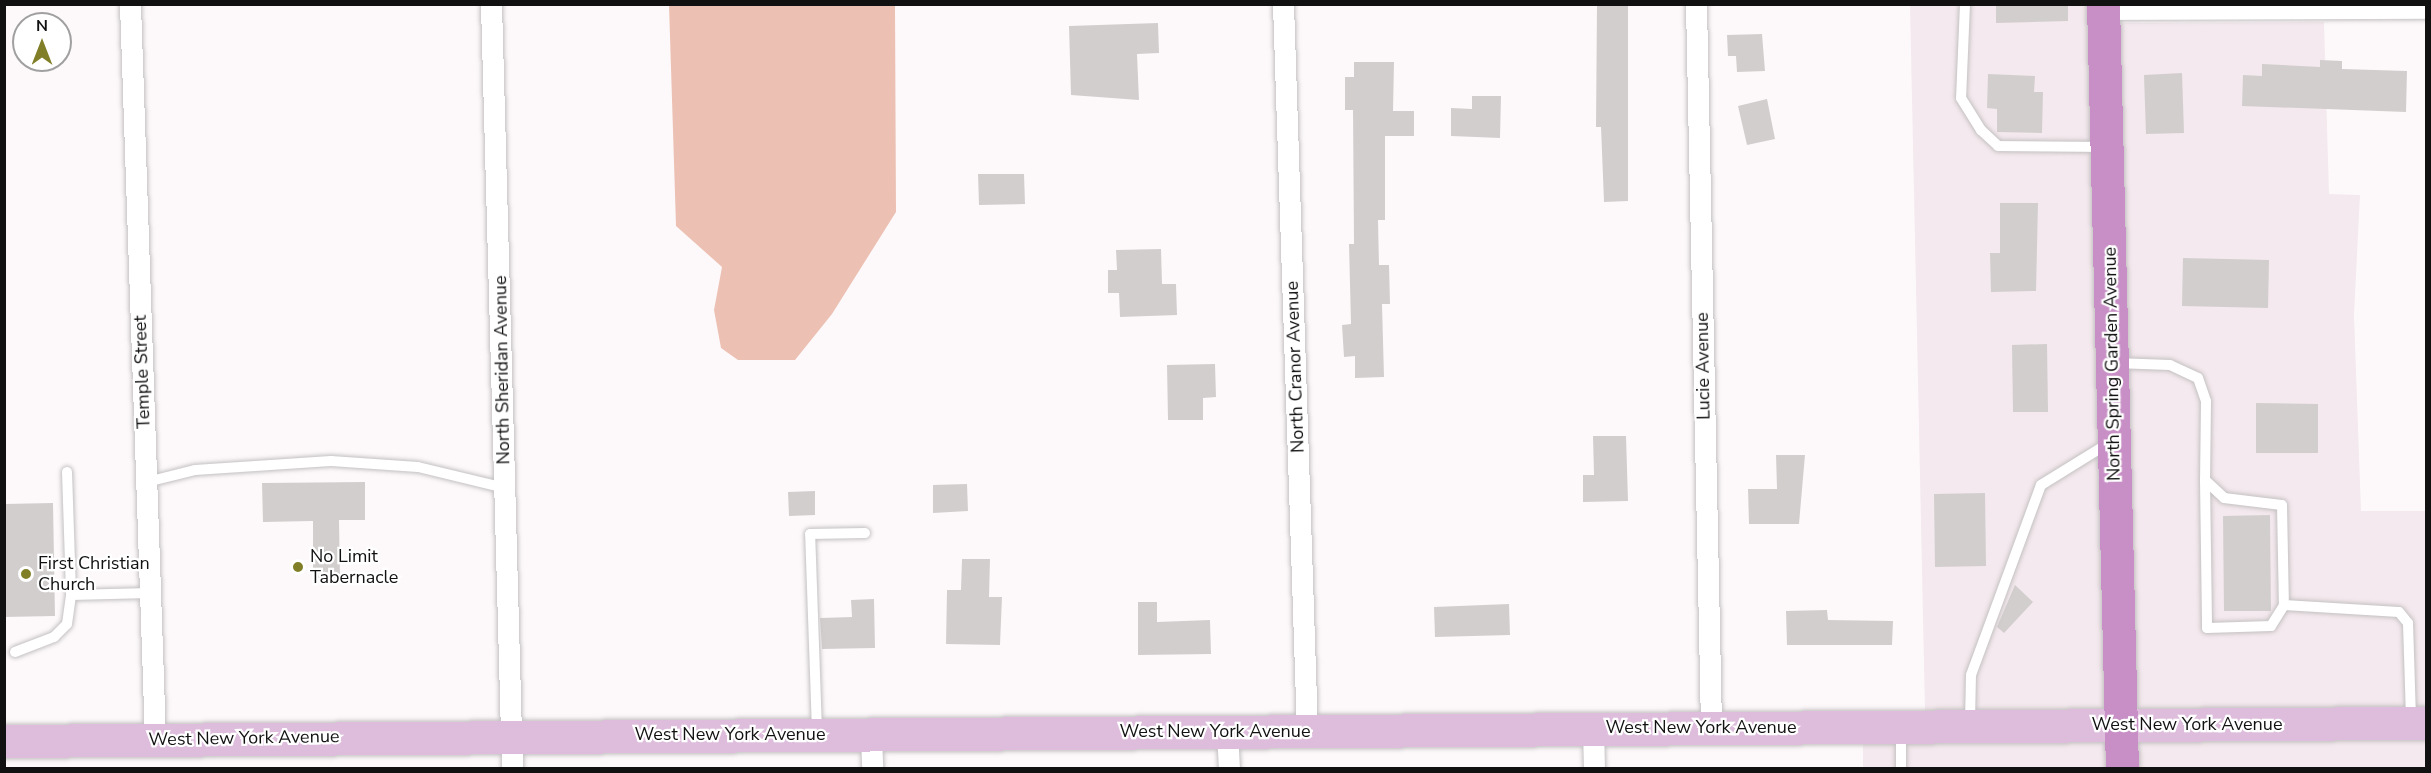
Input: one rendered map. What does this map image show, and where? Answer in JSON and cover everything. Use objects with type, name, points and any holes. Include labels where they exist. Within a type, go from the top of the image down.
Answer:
[{"type":"highway","name":"North Spring Garden Avenue","points":[[2103,7],[2122,768]]},
{"type":"main road","name":"West New York Avenue","points":[[4,741],[2419,723]]},
{"type":"street","name":"Temple Street","points":[[130,4],[155,739]]},
{"type":"street","name":"North Sheridan Avenue","points":[[491,4],[512,768]]},
{"type":"street","name":"North Cranor Avenue","points":[[1283,4],[1307,730]]},
{"type":"street","name":"Lucie Avenue","points":[[1696,4],[1711,727]]},
{"type":"street","points":[[2103,7],[2427,8]]},
{"type":"street","points":[[1593,728],[1594,768]]},
{"type":"street","points":[[1227,731],[1228,768]]},
{"type":"street","points":[[871,734],[872,768]]},
{"type":"lane","points":[[1965,4],[1961,98],[1981,130],[1998,146],[2107,147]]},
{"type":"lane","points":[[2112,362],[2170,365],[2198,378],[2206,401],[2205,480],[2207,627],[2271,626],[2284,605],[2282,505],[2224,498],[2205,480]]},
{"type":"lane","points":[[1970,725],[1971,675],[2041,485],[2114,440]]},
{"type":"lane","points":[[147,482],[195,470],[331,460],[429,469],[504,488]]},
{"type":"lane","points":[[15,652],[54,637],[68,624],[71,596],[67,471]]},
{"type":"lane","points":[[818,734],[810,534],[865,533]]},
{"type":"lane","points":[[71,596],[150,593]]},
{"type":"lane","points":[[2284,605],[2399,612],[2408,623],[2419,723]]},
{"type":"lane","points":[[1901,726],[1901,768]]},
{"type":"shaded area","points":[[669,5],[895,5],[896,212],[832,314],[795,360],[738,360],[721,348],[714,310],[722,267],[676,226]]},
{"type":"shaded area","points":[[1910,5],[2091,5],[2108,710],[1925,712]]},
{"type":"shaded area","points":[[2324,22],[2329,194],[2360,195],[2354,315],[2361,511],[2426,511],[2426,709],[2132,710],[2116,23]]},
{"type":"shaded area","points":[[2426,736],[2426,768],[2134,768],[2133,738]]},
{"type":"shaded area","points":[[2109,738],[2110,768],[1863,768],[1863,740]]},
{"type":"building","points":[[1597,4],[1628,4],[1628,201],[1604,202],[1601,127],[1596,127]]},
{"type":"building","points":[[1996,4],[2068,4],[2068,21],[1996,23]]},
{"type":"building","points":[[1158,23],[1159,53],[1137,54],[1139,100],[1071,95],[1069,26]]},
{"type":"building","points":[[1762,34],[1765,71],[1737,72],[1736,56],[1728,56],[1727,35]]},
{"type":"building","points":[[2320,60],[2342,61],[2342,69],[2407,71],[2406,112],[2242,106],[2243,75],[2262,76],[2262,64],[2320,67]]},
{"type":"building","points":[[1354,62],[1394,62],[1393,111],[1414,111],[1414,136],[1385,136],[1385,220],[1378,220],[1379,265],[1389,265],[1390,304],[1382,304],[1384,377],[1355,378],[1355,356],[1344,357],[1342,325],[1351,324],[1349,244],[1354,244],[1353,110],[1345,110],[1345,77],[1354,77]]},
{"type":"building","points":[[2182,73],[2184,133],[2146,134],[2144,75]]},
{"type":"building","points":[[1988,74],[2035,76],[2034,92],[2043,92],[2042,133],[1997,132],[1997,109],[1987,108]]},
{"type":"building","points":[[1472,96],[1501,96],[1500,138],[1451,136],[1451,108],[1472,109]]},
{"type":"building","points":[[1767,99],[1775,139],[1747,145],[1738,106]]},
{"type":"building","points":[[978,174],[1024,174],[1025,204],[979,205]]},
{"type":"building","points":[[2000,203],[2038,203],[2036,291],[1991,292],[1990,253],[2000,253]]},
{"type":"building","points":[[1161,249],[1162,284],[1176,284],[1177,315],[1120,317],[1119,293],[1108,293],[1108,270],[1117,270],[1116,250]]},
{"type":"building","points":[[2183,258],[2269,260],[2268,308],[2182,306]]},
{"type":"building","points":[[2047,344],[2048,412],[2013,412],[2012,345]]},
{"type":"building","points":[[1215,364],[1216,397],[1203,398],[1203,420],[1168,420],[1167,365]]},
{"type":"building","points":[[2256,403],[2318,404],[2318,453],[2256,453]]},
{"type":"building","points":[[1593,436],[1626,436],[1628,501],[1583,502],[1583,475],[1594,475]]},
{"type":"building","points":[[1776,455],[1805,455],[1799,524],[1749,524],[1748,489],[1777,489]]},
{"type":"building","points":[[365,482],[365,520],[339,520],[340,578],[313,578],[313,521],[263,522],[262,483]]},
{"type":"building","points":[[967,484],[968,511],[933,513],[933,485]]},
{"type":"building","points":[[815,491],[815,515],[789,516],[788,492]]},
{"type":"building","points":[[1985,493],[1986,566],[1935,567],[1934,494]]},
{"type":"building","points":[[53,503],[55,616],[4,617],[4,504]]},
{"type":"building","points":[[2270,515],[2271,611],[2224,611],[2223,516]]},
{"type":"building","points":[[962,559],[990,559],[989,597],[1002,597],[1000,645],[946,644],[947,590],[961,590]]},
{"type":"building","points":[[2015,585],[2033,602],[2004,633],[1997,627]]},
{"type":"building","points":[[874,599],[875,648],[822,649],[820,618],[852,617],[851,600]]},
{"type":"building","points":[[1138,602],[1157,602],[1157,622],[1210,620],[1211,654],[1138,655]]},
{"type":"building","points":[[1509,604],[1510,635],[1435,637],[1434,607]]},
{"type":"building","points":[[1827,610],[1828,620],[1893,621],[1892,645],[1787,645],[1786,611]]},
{"type":"place","name":"No Limit Tabernacle","points":[[298,567]]},
{"type":"place","name":"First Christian Church","points":[[26,574]]}]
